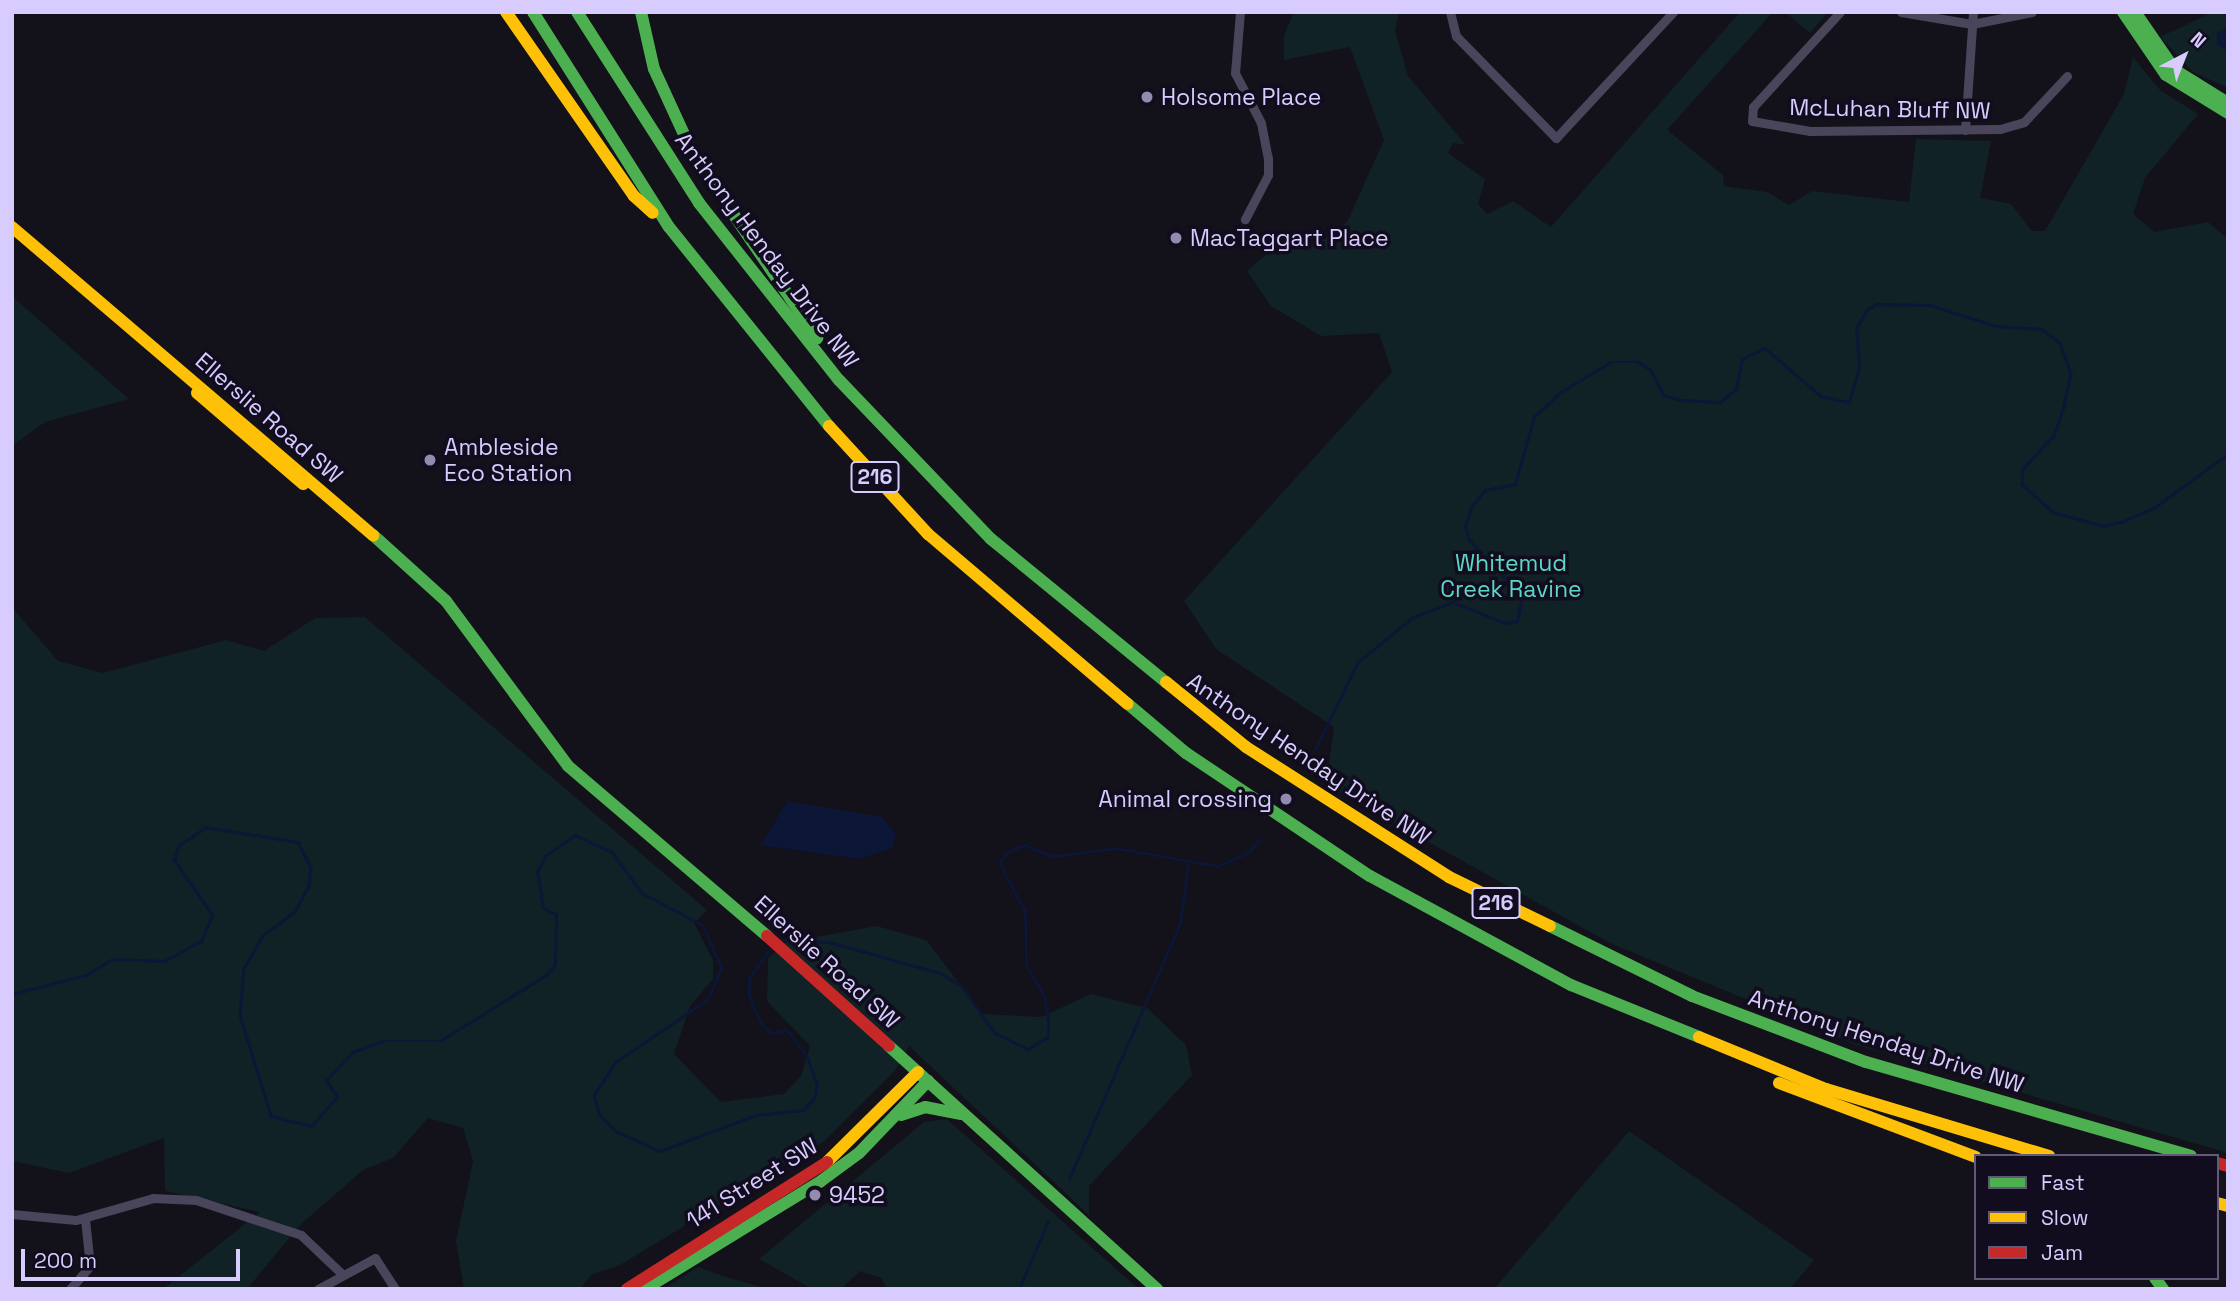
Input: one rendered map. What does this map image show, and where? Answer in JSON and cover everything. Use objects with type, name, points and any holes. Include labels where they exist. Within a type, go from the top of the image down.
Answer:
[{"type":"main road","points":[[506,12],[634,197],[669,227]]},
{"type":"main road","name":"216","points":[[533,12],[669,227],[805,399],[928,534],[1146,722],[1265,808],[1442,918],[1571,985],[1735,1056],[2043,1154]]},
{"type":"main road","name":"Anthony Henday Drive NW","points":[[577,12],[699,203],[788,318],[909,456],[1006,552],[1180,699],[1338,810],[1486,897],[1651,979],[1813,1044],[2184,1154]]},
{"type":"main road","points":[[641,12],[663,93],[722,204],[909,456]]},
{"type":"main road","points":[[2123,12],[2166,75],[2228,113]]},
{"type":"main road","points":[[2135,12],[2175,70],[2228,103]]},
{"type":"main road","name":"Ellerslie Road SW","points":[[12,227],[257,431],[446,601],[487,652],[568,766],[758,928],[1157,1289]]},
{"type":"main road","name":"Ellerslie Road SW","points":[[12,237],[276,460],[487,652]]},
{"type":"main road","points":[[1735,1056],[1779,1083],[1974,1156]]},
{"type":"main road","name":"141 Street SW","points":[[645,1289],[821,1181],[893,1119],[923,1077]]},
{"type":"main road","name":"141 Street SW","points":[[628,1289],[836,1156],[923,1077]]},
{"type":"main road","points":[[893,1119],[925,1107],[965,1115]]},
{"type":"street","points":[[1240,12],[1235,73],[1261,123],[1268,158],[1268,175],[1245,219]]},
{"type":"street","points":[[1450,12],[1456,36],[1556,138],[1673,12]]},
{"type":"street","name":"McLuhan Bluff NW","points":[[1840,12],[1753,107],[1752,121],[1810,131],[1965,130],[2024,122],[2067,76]]},
{"type":"street","points":[[1901,12],[1972,24],[2032,12]]},
{"type":"street","points":[[1965,130],[1973,12]]},
{"type":"street","points":[[12,1213],[85,1219],[153,1198],[196,1200],[291,1230],[321,1249],[342,1274]]},
{"type":"street","points":[[70,1289],[90,1266],[85,1219]]},
{"type":"street","points":[[318,1289],[342,1274],[377,1258],[395,1289]]},
{"type":"green space","name":"Whitemud Creek Ravine","points":[[1294,12],[1399,12],[1395,30],[1408,76],[1466,145],[1453,143],[1448,153],[1485,179],[1478,204],[1487,214],[1513,201],[1551,227],[1740,12],[1773,12],[1667,130],[1723,175],[1724,186],[1767,192],[1789,205],[1812,191],[1909,202],[1916,139],[1991,141],[1980,198],[2011,204],[2032,231],[2045,231],[2124,94],[2133,57],[2160,90],[2198,114],[2145,178],[2133,214],[2154,232],[2208,222],[2228,239],[2228,1153],[1854,1044],[1610,943],[1326,785],[1334,727],[1216,649],[1184,601],[1392,372],[1379,333],[1321,336],[1271,306],[1247,271],[1268,253],[1314,246],[1347,222],[1384,140],[1350,47],[1284,60],[1284,35]]},
{"type":"green space","points":[[1785,12],[1828,12],[1810,33]]},
{"type":"green space","points":[[2213,12],[2228,12],[2228,88],[2193,72],[2160,37]]},
{"type":"green space","points":[[12,296],[129,399],[45,422],[12,446]]},
{"type":"green space","points":[[12,607],[58,661],[103,673],[226,640],[264,651],[315,618],[365,617],[707,910],[694,923],[713,960],[713,979],[690,1006],[674,1054],[721,1102],[784,1094],[801,1076],[810,1046],[767,1001],[768,959],[783,943],[877,926],[926,940],[983,1014],[1041,1017],[1091,994],[1147,1008],[1186,1045],[1192,1075],[1089,1186],[1089,1215],[909,1046],[895,1071],[823,1142],[620,1265],[591,1275],[580,1289],[464,1289],[456,1241],[473,1161],[463,1128],[428,1118],[393,1158],[363,1170],[300,1225],[247,1289],[163,1289],[260,1212],[165,1191],[164,1138],[69,1173],[12,1161]]},
{"type":"green space","points":[[947,1119],[1138,1289],[887,1289],[881,1278],[860,1271],[841,1289],[812,1289],[759,1259],[924,1122]]},
{"type":"green space","points":[[1629,1131],[1814,1260],[1790,1289],[1494,1289]]},
{"type":"green space","points":[[698,1267],[726,1277],[768,1289],[663,1289]]},
{"type":"water","points":[[2228,26],[2228,51],[2217,44],[2217,33]]},
{"type":"water","points":[[787,801],[882,817],[896,834],[892,848],[859,859],[761,845]]},
{"type":"waterway","points":[[1315,750],[1357,663],[1413,617],[1453,602],[1505,623],[1517,621],[1522,597],[1469,540],[1465,526],[1472,506],[1485,490],[1515,484],[1534,417],[1561,392],[1611,362],[1639,362],[1651,370],[1664,395],[1680,400],[1720,402],[1736,389],[1742,359],[1765,348],[1821,396],[1849,402],[1859,367],[1856,328],[1867,310],[1876,304],[1930,305],[1996,326],[2042,329],[2060,343],[2071,373],[2064,407],[2054,436],[2023,469],[2022,484],[2053,512],[2104,526],[2124,521],[2155,507],[2228,454]]},
{"type":"waterway","points":[[12,994],[86,975],[113,959],[164,961],[201,941],[212,915],[174,860],[178,846],[206,827],[298,842],[311,868],[309,886],[295,912],[263,936],[244,969],[240,1015],[271,1116],[311,1126],[337,1097],[326,1080],[353,1052],[383,1041],[440,1041],[546,975],[555,965],[556,915],[543,908],[537,872],[545,856],[575,835],[612,852],[642,893],[703,925],[722,968],[708,1000],[616,1062],[594,1096],[600,1115],[616,1131],[660,1151],[756,1115],[803,1110],[814,1098],[817,1085],[807,1057],[787,1030],[772,1034],[761,1024],[749,996],[749,978],[771,948]]},
{"type":"waterway","points":[[780,940],[829,942],[940,973],[961,985],[995,1033],[1028,1049],[1048,1037],[1048,1020],[1044,996],[1026,965],[1025,912],[999,862],[1008,852],[1024,845],[1053,856],[1116,848],[1218,866],[1250,852],[1259,839]]},
{"type":"waterway","points":[[1180,924],[1188,865]]},
{"type":"waterway","points":[[1069,1179],[1179,926]]},
{"type":"waterway","points":[[1019,1289],[1048,1221]]},
{"type":"traffic: fast","points":[[533,12],[669,227],[829,426]]},
{"type":"traffic: fast","points":[[577,12],[699,203],[839,380],[991,539],[1166,682]]},
{"type":"traffic: fast","points":[[641,12],[654,69],[694,156],[817,338]]},
{"type":"traffic: fast","points":[[2123,12],[2166,75],[2228,113]]},
{"type":"traffic: fast","points":[[2135,12],[2175,70],[2228,103]]},
{"type":"traffic: fast","points":[[373,535],[446,601],[568,766],[767,936]]},
{"type":"traffic: fast","points":[[1128,704],[1186,753],[1370,876],[1571,985],[1699,1037]]},
{"type":"traffic: fast","points":[[1550,926],[1692,996],[1866,1062],[2184,1154]]},
{"type":"traffic: fast","points":[[889,1046],[1157,1289]]},
{"type":"traffic: fast","points":[[645,1289],[821,1181],[859,1153],[928,1081]]},
{"type":"traffic: fast","points":[[901,1115],[925,1107],[961,1114]]},
{"type":"traffic: fast","points":[[2156,1280],[2163,1289]]},
{"type":"traffic: slow","points":[[506,12],[634,196],[653,213]]},
{"type":"traffic: slow","points":[[12,227],[373,535]]},
{"type":"traffic: slow","points":[[197,393],[303,484]]},
{"type":"traffic: slow","points":[[829,426],[928,534],[1128,704]]},
{"type":"traffic: slow","points":[[1166,682],[1246,747],[1449,877],[1550,926]]},
{"type":"traffic: slow","points":[[1699,1037],[1826,1089],[2042,1154]]},
{"type":"traffic: slow","points":[[827,1162],[918,1072]]},
{"type":"traffic: slow","points":[[1779,1083],[1974,1156]]},
{"type":"traffic: slow","points":[[2219,1204],[2228,1206]]},
{"type":"traffic: jam","points":[[767,936],[889,1046]]},
{"type":"traffic: jam","points":[[627,1289],[827,1162]]},
{"type":"traffic: jam","points":[[2219,1164],[2228,1166]]},
{"type":"place","name":"Holsome Place","points":[[1147,97]]},
{"type":"place","name":"MacTaggart Place","points":[[1176,238]]},
{"type":"place","name":"Ambleside Eco Station","points":[[430,460]]},
{"type":"place","name":"Animal crossing","points":[[1286,799]]},
{"type":"place","name":"9452","points":[[815,1195]]}]
